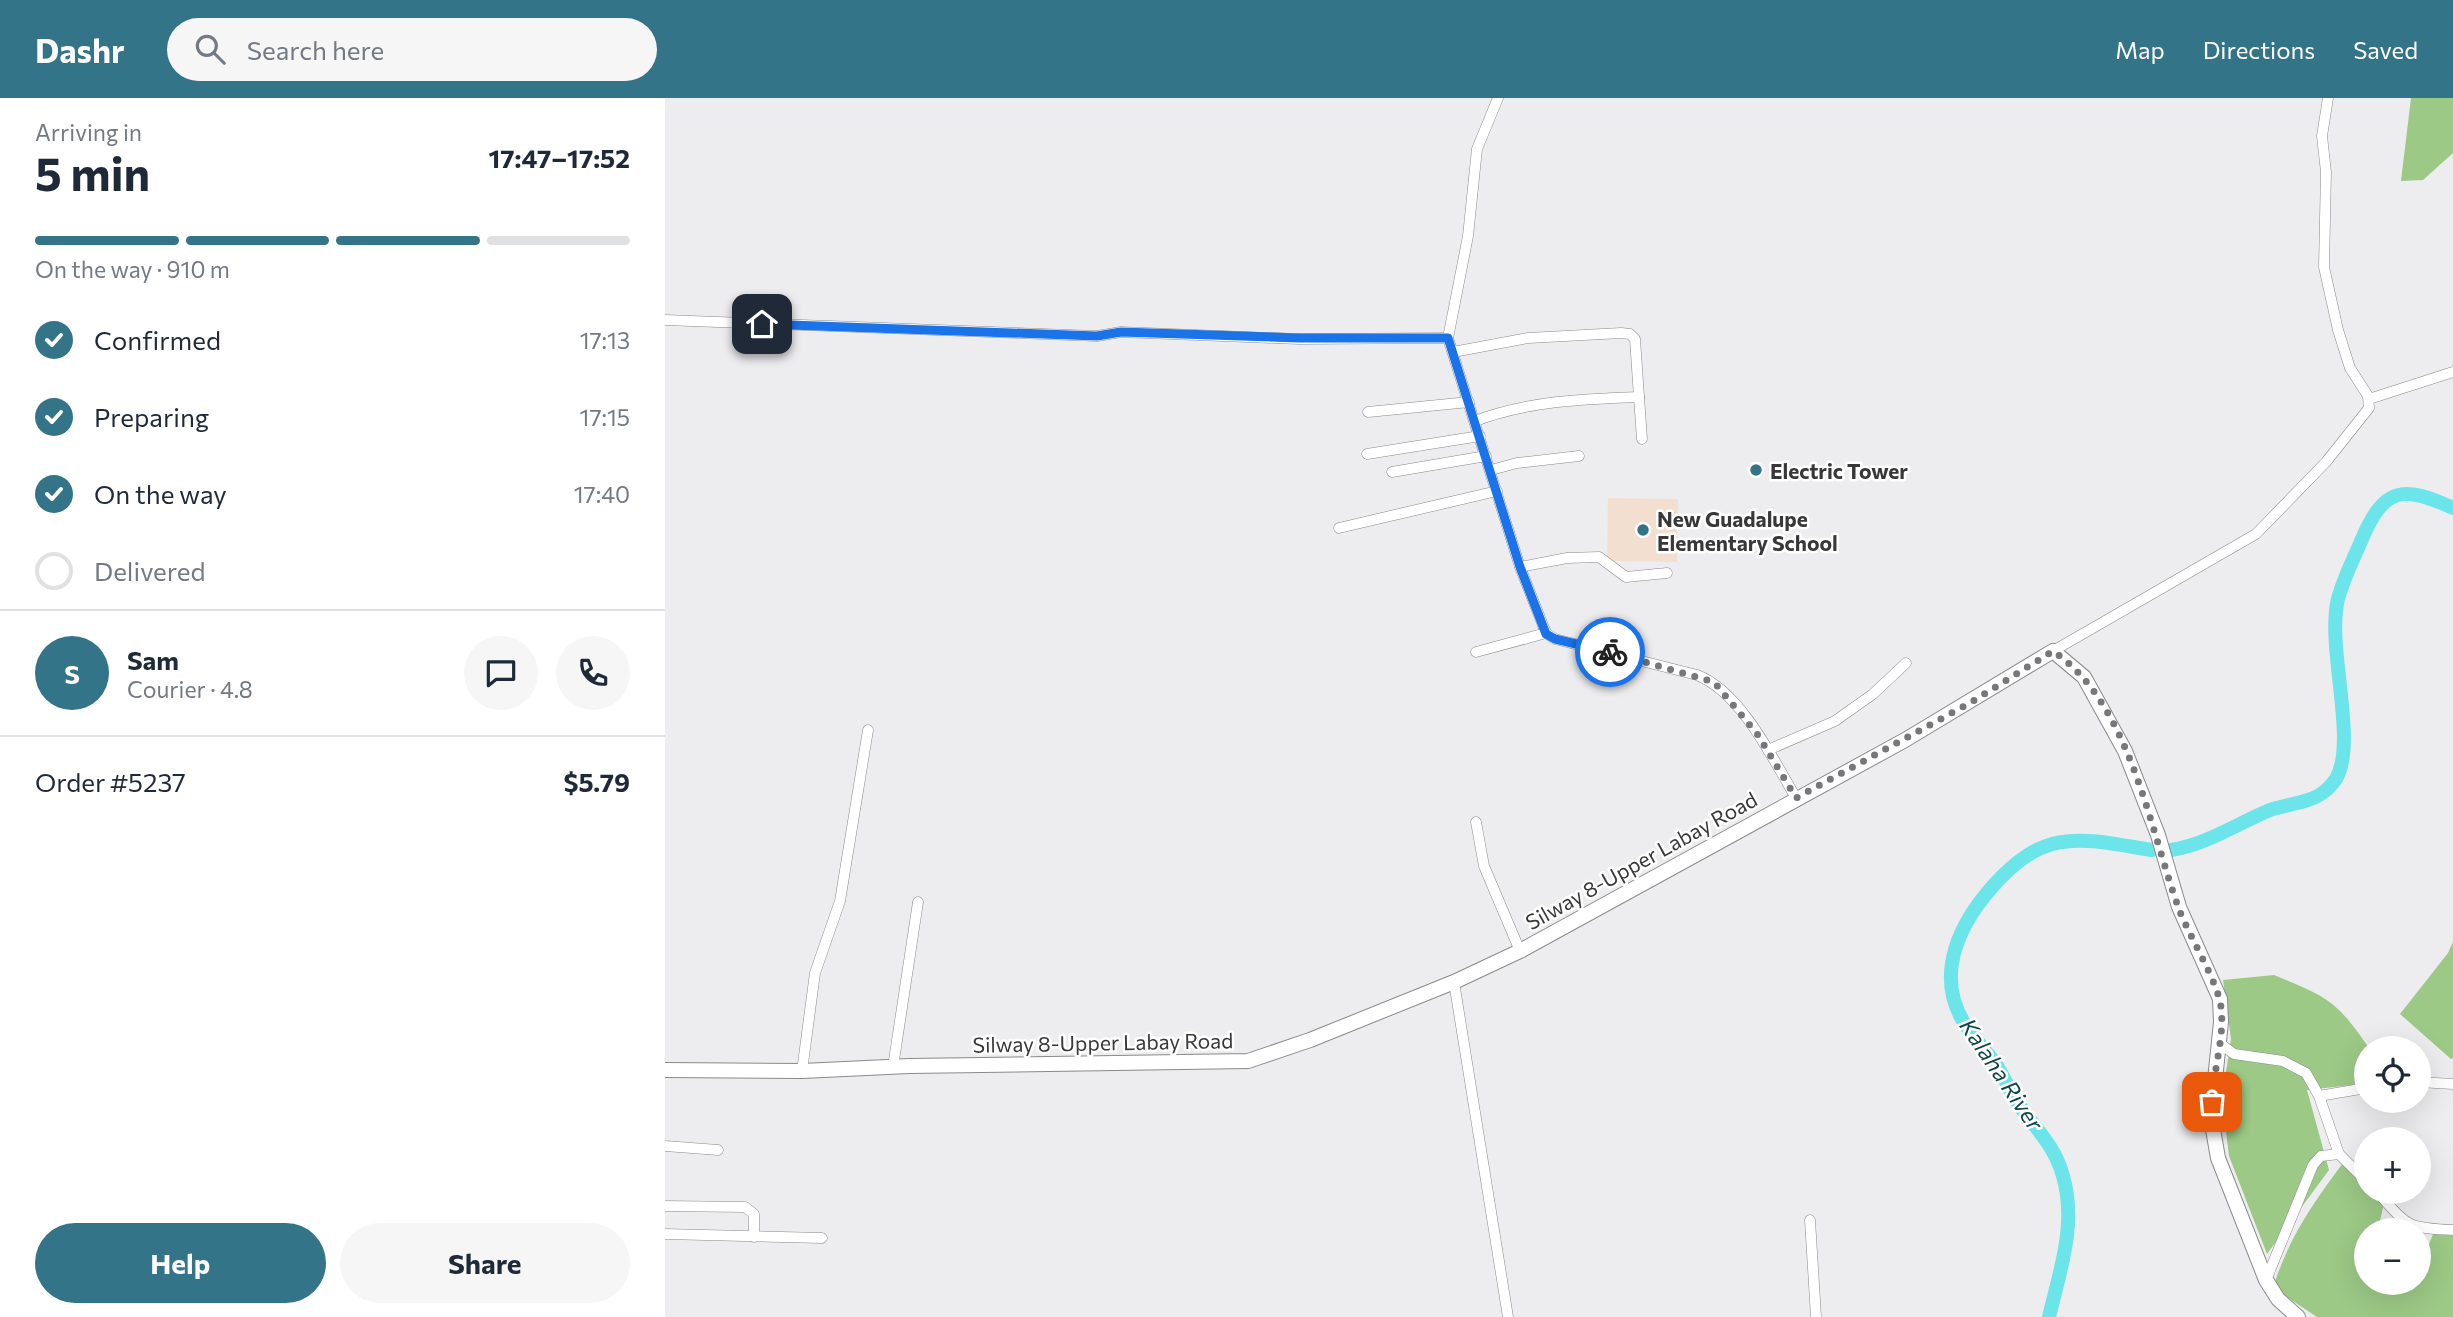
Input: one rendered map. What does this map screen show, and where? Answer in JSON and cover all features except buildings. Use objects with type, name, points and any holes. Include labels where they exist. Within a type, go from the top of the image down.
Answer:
[{"type":"main road","name":"Silway 8-Upper Labay Road","points":[[665,1070],[802,1071],[1248,1060],[1286,1049],[1454,982],[1520,951],[1970,703],[2053,651]]},
{"type":"main road","points":[[2053,651],[2074,666],[2094,691],[2143,792],[2179,907],[2220,999],[2212,1085],[2213,1137],[2222,1170],[2266,1280],[2279,1299],[2298,1317]]},
{"type":"street","points":[[1498,98],[1477,149],[1468,236],[1448,338],[1520,567],[1546,634],[1555,639],[1697,675],[1714,682],[1728,695],[1768,750],[1796,798]]},
{"type":"street","points":[[2053,651],[2256,534],[2326,462],[2366,412],[2369,399],[2350,368],[2330,302],[2324,267],[2326,172],[2322,136],[2328,98]]},
{"type":"street","points":[[665,320],[1097,336],[1121,332],[1299,338],[1448,338]]},
{"type":"street","points":[[1453,352],[1528,338],[1626,333],[1636,342],[1642,439]]},
{"type":"street","points":[[2369,399],[2453,372]]},
{"type":"street","points":[[1475,421],[1508,409],[1575,399],[1639,397]]},
{"type":"street","points":[[1368,412],[1469,401]]},
{"type":"street","points":[[1367,454],[1480,436]]},
{"type":"street","points":[[1392,472],[1486,456]]},
{"type":"street","points":[[1491,470],[1517,463],[1579,456]]},
{"type":"street","points":[[1339,528],[1497,491]]},
{"type":"street","points":[[1520,567],[1567,558],[1597,557],[1626,577],[1667,573]]},
{"type":"street","points":[[1476,652],[1546,634]]},
{"type":"street","points":[[1768,750],[1835,722],[1873,694],[1906,663]]},
{"type":"street","points":[[802,1071],[813,986],[840,901],[868,730]]},
{"type":"street","points":[[1476,822],[1484,866],[1520,951]]},
{"type":"street","points":[[893,1067],[918,902]]},
{"type":"street","points":[[1454,982],[1508,1317]]},
{"type":"street","points":[[2218,1042],[2234,1054],[2246,1058],[2274,1059],[2291,1064],[2306,1073],[2319,1096],[2339,1154],[2354,1169]]},
{"type":"street","points":[[2431,1083],[2453,1084]]},
{"type":"street","points":[[2319,1096],[2354,1090]]},
{"type":"street","points":[[665,1146],[718,1150]]},
{"type":"street","points":[[2266,1280],[2313,1165],[2321,1156],[2339,1154]]},
{"type":"street","points":[[2387,1204],[2411,1226],[2453,1230]]},
{"type":"street","points":[[665,1206],[745,1208],[754,1214],[754,1237]]},
{"type":"street","points":[[1810,1220],[1816,1317]]},
{"type":"street","points":[[665,1234],[822,1238]]},
{"type":"shaded area","name":"New Guadalupe Elementary School","points":[[1608,498],[1678,499],[1677,562],[1607,561]]},
{"type":"green space","points":[[2411,98],[2453,98],[2453,153],[2423,180],[2401,181]]},
{"type":"green space","points":[[2453,942],[2451,1059],[2431,1041],[2431,1036],[2425,1036],[2400,1014],[2448,953]]},
{"type":"green space","points":[[2274,975],[2329,1002],[2348,1019],[2360,1036],[2354,1036],[2354,1084],[2307,1090],[2329,1170],[2267,1254],[2229,1156],[2222,1099],[2231,1039],[2223,980]]},
{"type":"green space","points":[[2343,1163],[2354,1174],[2354,1204],[2384,1204],[2381,1218],[2354,1218],[2354,1295],[2431,1295],[2431,1239],[2433,1234],[2453,1230],[2453,1317],[2317,1317],[2273,1288],[2286,1253],[2302,1222]]},
{"type":"waterway","name":"Kalaha River","points":[[2171,850],[2210,838],[2270,810],[2313,798],[2326,790],[2336,779],[2342,762],[2344,742],[2335,619],[2338,599],[2349,569],[2370,522],[2387,500],[2408,494],[2453,508]]},
{"type":"waterway","name":"Kalaha River","points":[[2049,1317],[2068,1229],[2067,1194],[2063,1176],[2047,1143],[2017,1102],[1995,1063],[1963,1021],[1955,1003],[1951,967],[1962,932],[1981,900],[2012,867],[2030,854],[2048,845],[2066,841],[2152,850]]},
{"type":"way so far","points":[[1610,652],[1697,675],[1721,687],[1758,735],[1796,798],[1970,703],[2053,651],[2064,658],[2094,691],[2125,751],[2143,792],[2172,888],[2195,949],[2220,999],[2221,1022],[2212,1102]]},
{"type":"place","name":"Electric Tower","points":[[1756,470]]},
{"type":"place","name":"New Guadalupe Elementary School","points":[[1643,530]]},
{"type":"route","points":[[762,324],[1097,336],[1121,332],[1299,338],[1448,338],[1520,567],[1546,634],[1555,639],[1610,652]]}]
